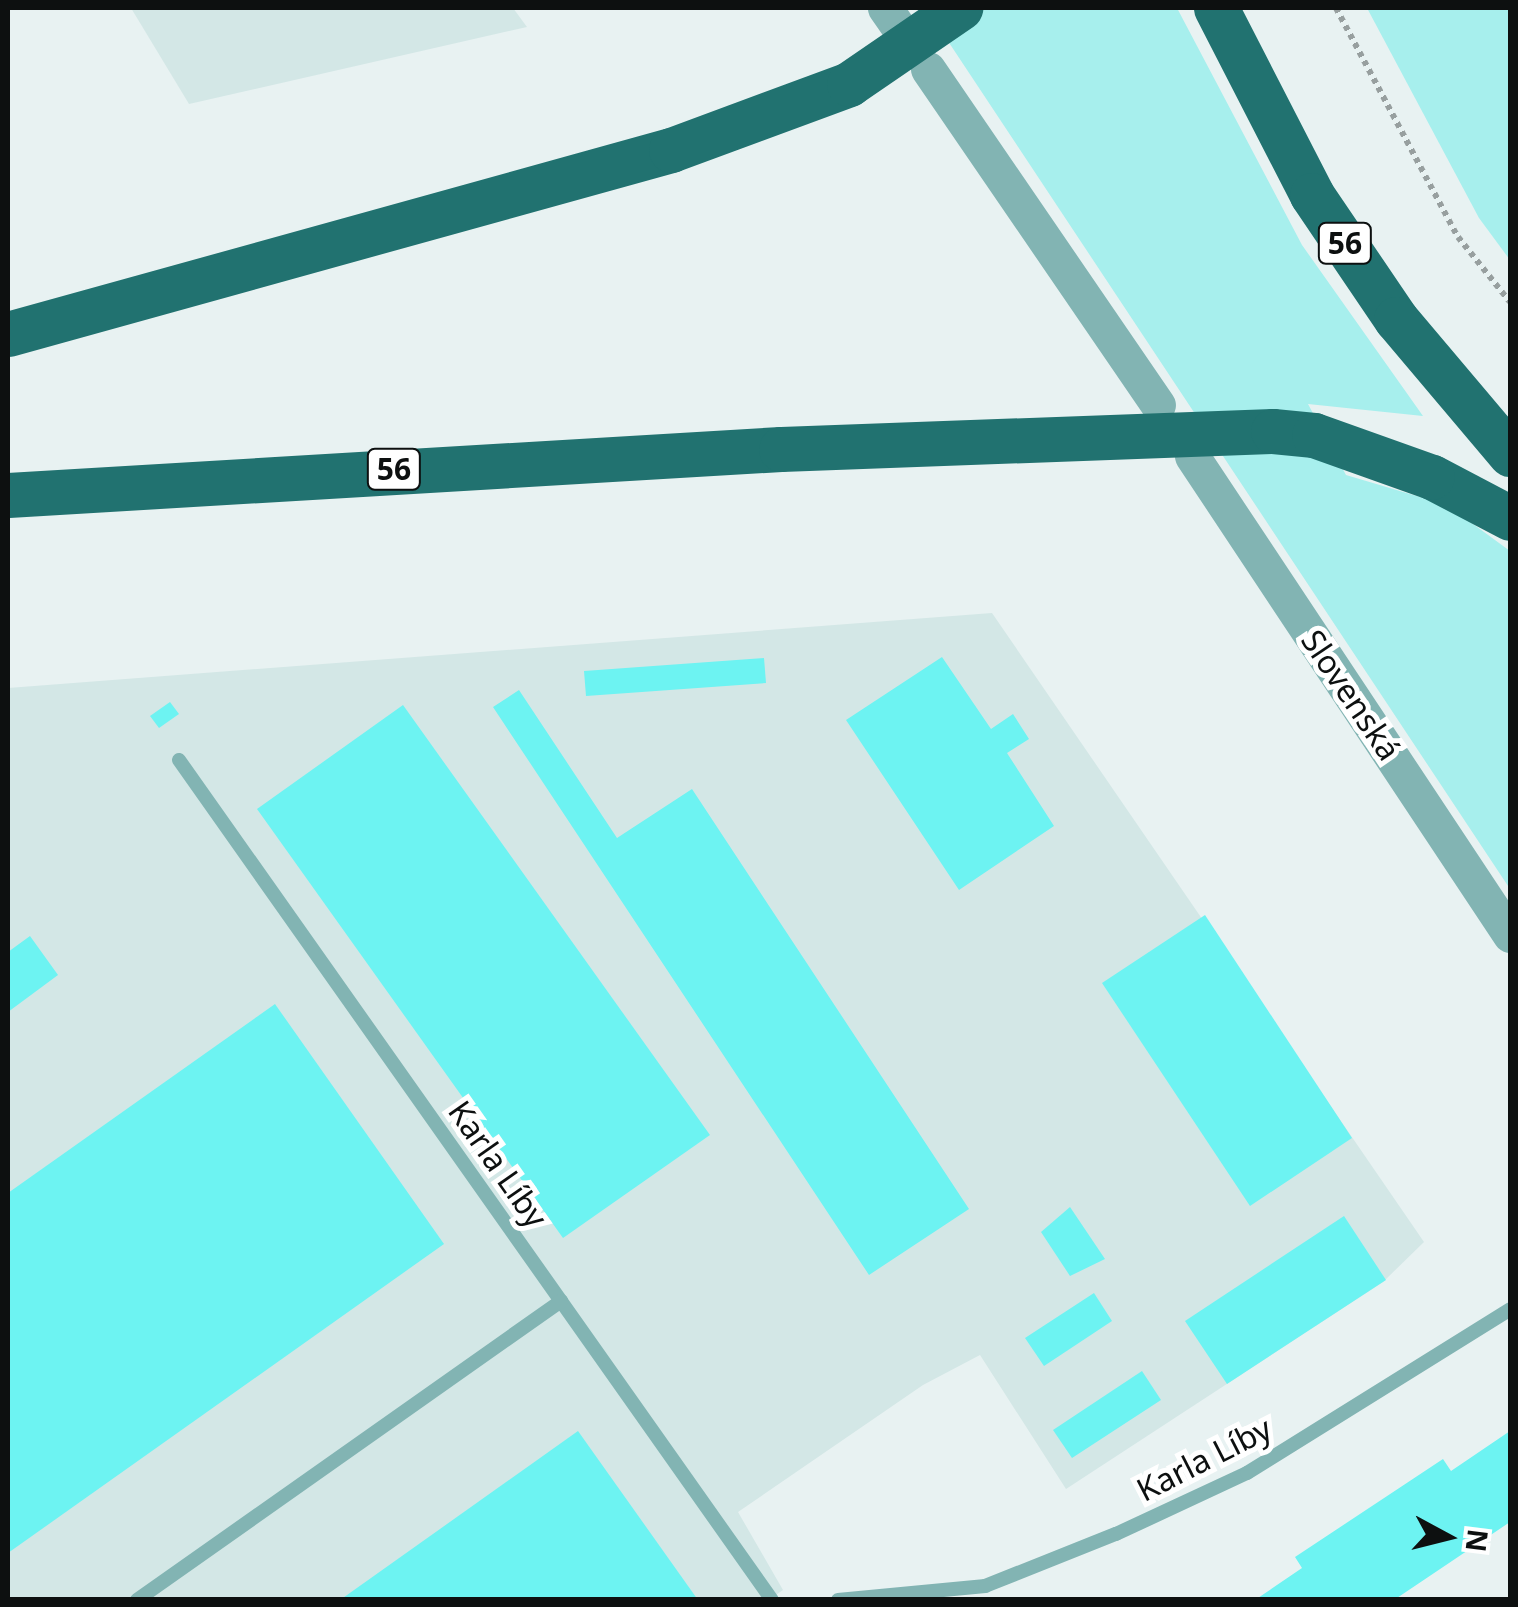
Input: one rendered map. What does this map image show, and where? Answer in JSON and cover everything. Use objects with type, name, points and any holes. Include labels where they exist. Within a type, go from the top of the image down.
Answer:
[{"type":"highway","points":[[8,334],[671,150],[850,84],[960,8]]},
{"type":"highway","name":"56","points":[[1216,8],[1312,195],[1396,319],[1510,454]]},
{"type":"highway","name":"56","points":[[8,494],[781,449],[1273,431],[1314,436],[1432,477],[1510,518]]},
{"type":"street","points":[[928,68],[1158,405]]},
{"type":"street","name":"Slovenská","points":[[1192,456],[1510,935]]},
{"type":"lane","name":"Karla Líby","points":[[179,760],[772,1600]]},
{"type":"lane","points":[[137,1600],[561,1302]]},
{"type":"lane","name":"Karla Líby","points":[[838,1600],[986,1586],[1116,1534],[1247,1473],[1510,1309]]},
{"type":"path","points":[[1336,8],[1458,237],[1510,302]]},
{"type":"shaded area","points":[[131,8],[513,8],[527,27],[189,104]]},
{"type":"shaded area","points":[[926,8],[1177,8],[1302,245],[1423,416],[1308,404],[1346,475],[1447,505],[1510,551],[1510,889]]},
{"type":"shaded area","points":[[1367,8],[1510,8],[1510,260],[1479,218]]},
{"type":"shaded area","points":[[992,613],[1424,1242],[1383,1282],[1066,1489],[980,1355],[923,1385],[738,1512],[783,1590],[770,1599],[8,1600],[8,688]]},
{"type":"building","points":[[942,657],[991,729],[1013,714],[1029,739],[1007,753],[1054,826],[959,890],[846,720]]},
{"type":"building","points":[[764,658],[766,683],[586,696],[584,671]]},
{"type":"building","points":[[519,690],[617,838],[692,789],[969,1209],[869,1275],[493,707]]},
{"type":"building","points":[[170,702],[179,714],[159,728],[150,716]]},
{"type":"building","points":[[403,705],[710,1135],[563,1238],[257,809]]},
{"type":"building","points":[[1205,915],[1352,1138],[1250,1206],[1102,983]]},
{"type":"building","points":[[30,936],[58,975],[8,1012],[8,952]]},
{"type":"building","points":[[275,1004],[444,1244],[8,1553],[8,1193]]},
{"type":"building","points":[[1070,1207],[1105,1259],[1070,1276],[1041,1232]]},
{"type":"building","points":[[1344,1216],[1386,1280],[1227,1384],[1185,1321]]},
{"type":"building","points":[[1094,1293],[1112,1321],[1044,1366],[1025,1338]]},
{"type":"building","points":[[1142,1371],[1161,1400],[1072,1458],[1053,1430]]},
{"type":"building","points":[[578,1431],[698,1600],[340,1600]]},
{"type":"building","points":[[1510,1431],[1510,1522],[1394,1600],[1255,1600],[1302,1568],[1295,1557],[1443,1459],[1451,1471]]}]
